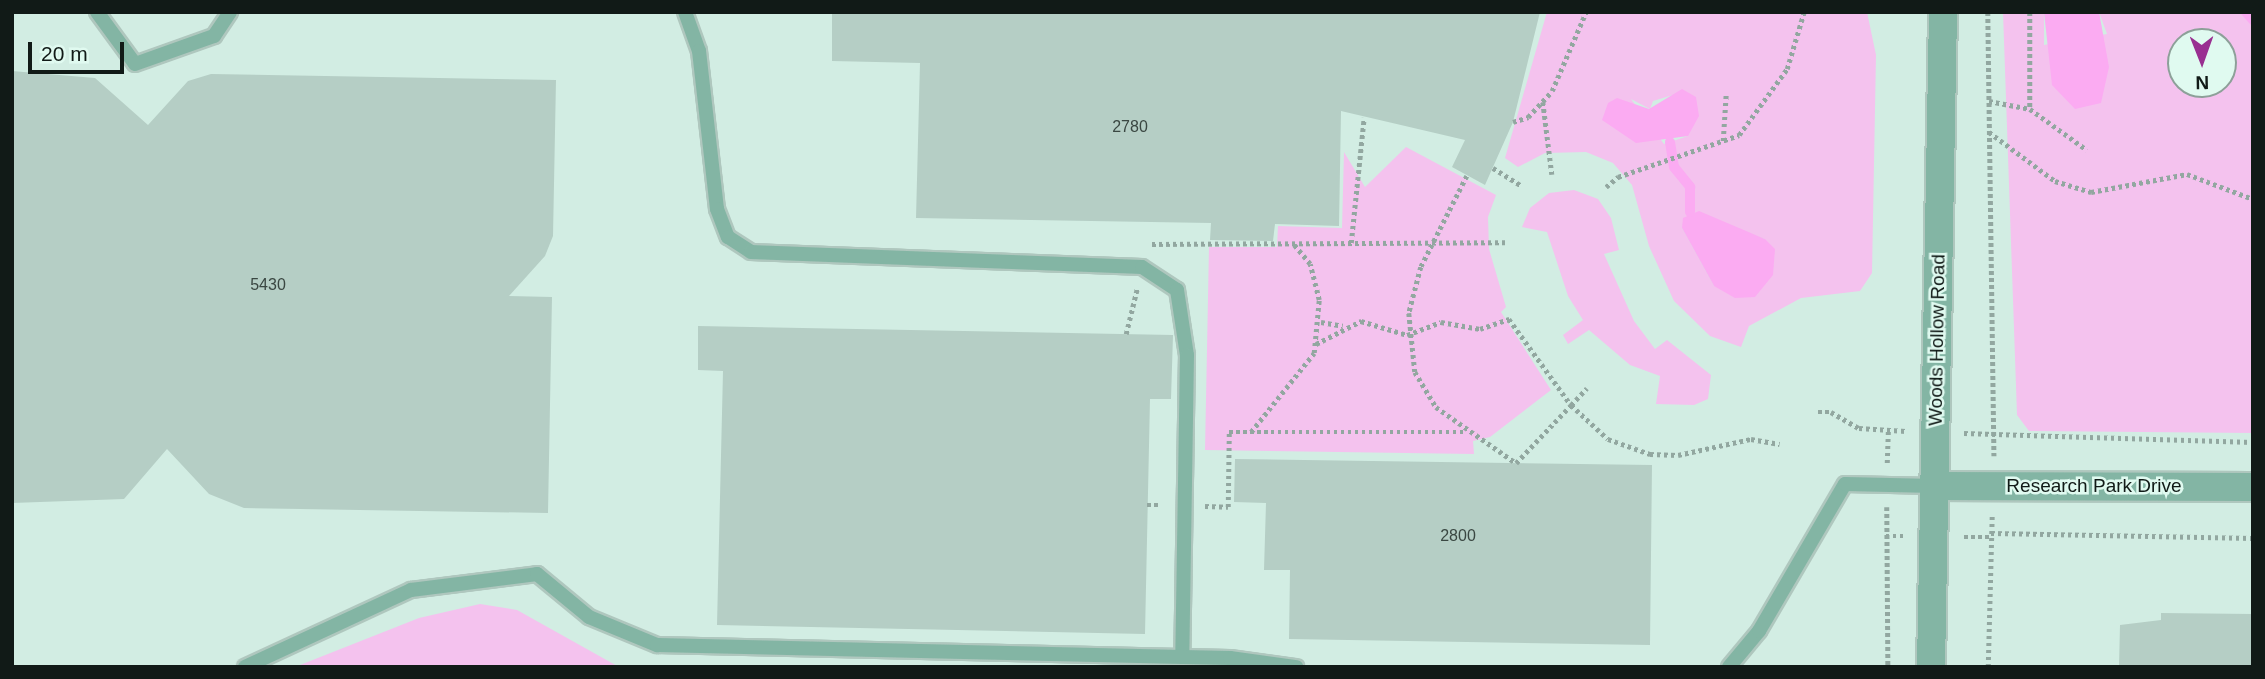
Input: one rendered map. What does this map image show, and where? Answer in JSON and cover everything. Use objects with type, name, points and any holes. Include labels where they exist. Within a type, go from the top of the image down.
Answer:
[{"type":"street","name":"Woods Hollow Road","points":[[1931,667],[1943,12]]},
{"type":"street","name":"Research Park Drive","points":[[1934,486],[2253,487]]},
{"type":"lane","points":[[97,12],[135,64],[214,36],[230,12]]},
{"type":"lane","points":[[685,12],[699,51],[717,209],[728,237],[751,252],[1142,267],[1177,290],[1186,321],[1182,657]]},
{"type":"lane","points":[[1729,667],[1759,631],[1845,484],[1934,486]]},
{"type":"lane","points":[[245,667],[411,590],[537,574],[589,617],[657,645],[1182,657],[1296,667]]},
{"type":"path","points":[[1513,122],[1543,102],[1587,12]]},
{"type":"path","points":[[1606,187],[1653,165],[1740,135],[1787,69],[1804,12]]},
{"type":"path","points":[[1988,12],[1993,465]]},
{"type":"path","points":[[2030,12],[2030,109]]},
{"type":"path","points":[[1723,141],[1726,93]]},
{"type":"path","points":[[1989,101],[2030,109],[2087,150]]},
{"type":"path","points":[[1543,102],[1552,173]]},
{"type":"path","points":[[1351,243],[1364,118]]},
{"type":"path","points":[[1989,132],[2054,181],[2091,192],[2187,174],[2253,200]]},
{"type":"path","points":[[1493,168],[1522,186]]},
{"type":"path","points":[[1467,176],[1421,267],[1407,335],[1415,372],[1436,407],[1466,432],[1516,463],[1587,388]]},
{"type":"path","points":[[1126,334],[1147,244],[1504,242]]},
{"type":"path","points":[[1292,244],[1310,264],[1321,322],[1316,344]]},
{"type":"path","points":[[1321,322],[1344,326],[1379,322],[1394,335],[1407,335],[1441,323],[1480,329],[1509,318],[1571,405],[1608,439],[1650,454],[1678,455],[1751,439],[1780,444]]},
{"type":"path","points":[[1251,432],[1316,344],[1344,326]]},
{"type":"path","points":[[1818,412],[1888,431],[1916,432]]},
{"type":"path","points":[[1888,431],[1888,667]]},
{"type":"path","points":[[1147,505],[1228,507],[1229,432],[1466,432]]},
{"type":"path","points":[[1956,432],[1994,433],[2033,439],[2253,442]]},
{"type":"path","points":[[1954,537],[2253,538]]},
{"type":"path","points":[[1988,667],[1991,537]]},
{"type":"shaded area","points":[[1547,12],[1867,12],[1876,55],[1872,273],[1860,291],[1801,298],[1749,326],[1741,347],[1710,336],[1674,301],[1649,246],[1632,185],[1613,163],[1586,152],[1545,153],[1518,167],[1505,158]],"holes":[[[1676,94],[1688,136],[1664,144],[1631,99],[1650,109],[1653,101]],[[1682,228],[1744,231],[1765,239],[1714,286]]]},
{"type":"shaded area","points":[[2003,12],[2044,12],[2044,45],[2107,34],[2099,12],[2253,12],[2253,433],[2029,431],[2017,415]]},
{"type":"shaded area","points":[[2044,12],[2099,12],[2109,67],[2101,103],[2075,109],[2052,85]]},
{"type":"shaded area","points":[[1682,89],[1696,97],[1699,116],[1688,136],[1636,143],[1602,120],[1608,103],[1617,98],[1649,109]]},
{"type":"shaded area","points":[[1406,147],[1496,195],[1488,217],[1489,249],[1506,307],[1501,312],[1551,390],[1490,437],[1473,441],[1474,454],[1205,450],[1209,247],[1277,247],[1278,226],[1342,228],[1344,152],[1365,187]]},
{"type":"shaded area","points":[[1574,190],[1598,199],[1611,218],[1619,250],[1604,254],[1634,321],[1655,349],[1667,340],[1711,375],[1708,399],[1694,405],[1656,404],[1660,376],[1630,365],[1589,330],[1568,344],[1563,335],[1583,320],[1568,296],[1547,232],[1522,227],[1530,208],[1549,193]]},
{"type":"shaded area","points":[[1699,211],[1765,239],[1775,249],[1773,275],[1755,297],[1735,298],[1714,286],[1682,228],[1683,218]]},
{"type":"shaded area","points":[[480,604],[517,610],[619,667],[295,667],[419,618]]},
{"type":"building","points":[[832,12],[1540,12],[1513,122],[1485,185],[1452,167],[1465,140],[1341,111],[1339,226],[1275,224],[1273,241],[1210,240],[1211,223],[916,218],[920,63],[832,61]]},
{"type":"building","points":[[12,71],[95,78],[148,125],[188,81],[211,74],[556,80],[553,236],[545,256],[509,296],[552,297],[548,513],[244,508],[209,494],[167,449],[124,499],[12,503]]},
{"type":"building","points":[[698,326],[1173,335],[1171,399],[1150,399],[1145,634],[717,625],[723,371],[698,370]]},
{"type":"building","points":[[1235,459],[1652,465],[1650,645],[1289,639],[1290,570],[1264,570],[1266,503],[1234,502]]},
{"type":"building","points":[[2161,613],[2253,614],[2253,667],[2119,667],[2120,625],[2161,620]]},
{"type":"waterway","points":[[2246,12],[2253,20]]},
{"type":"waterway","points":[[1670,142],[1674,167],[1690,187],[1690,212]]}]
